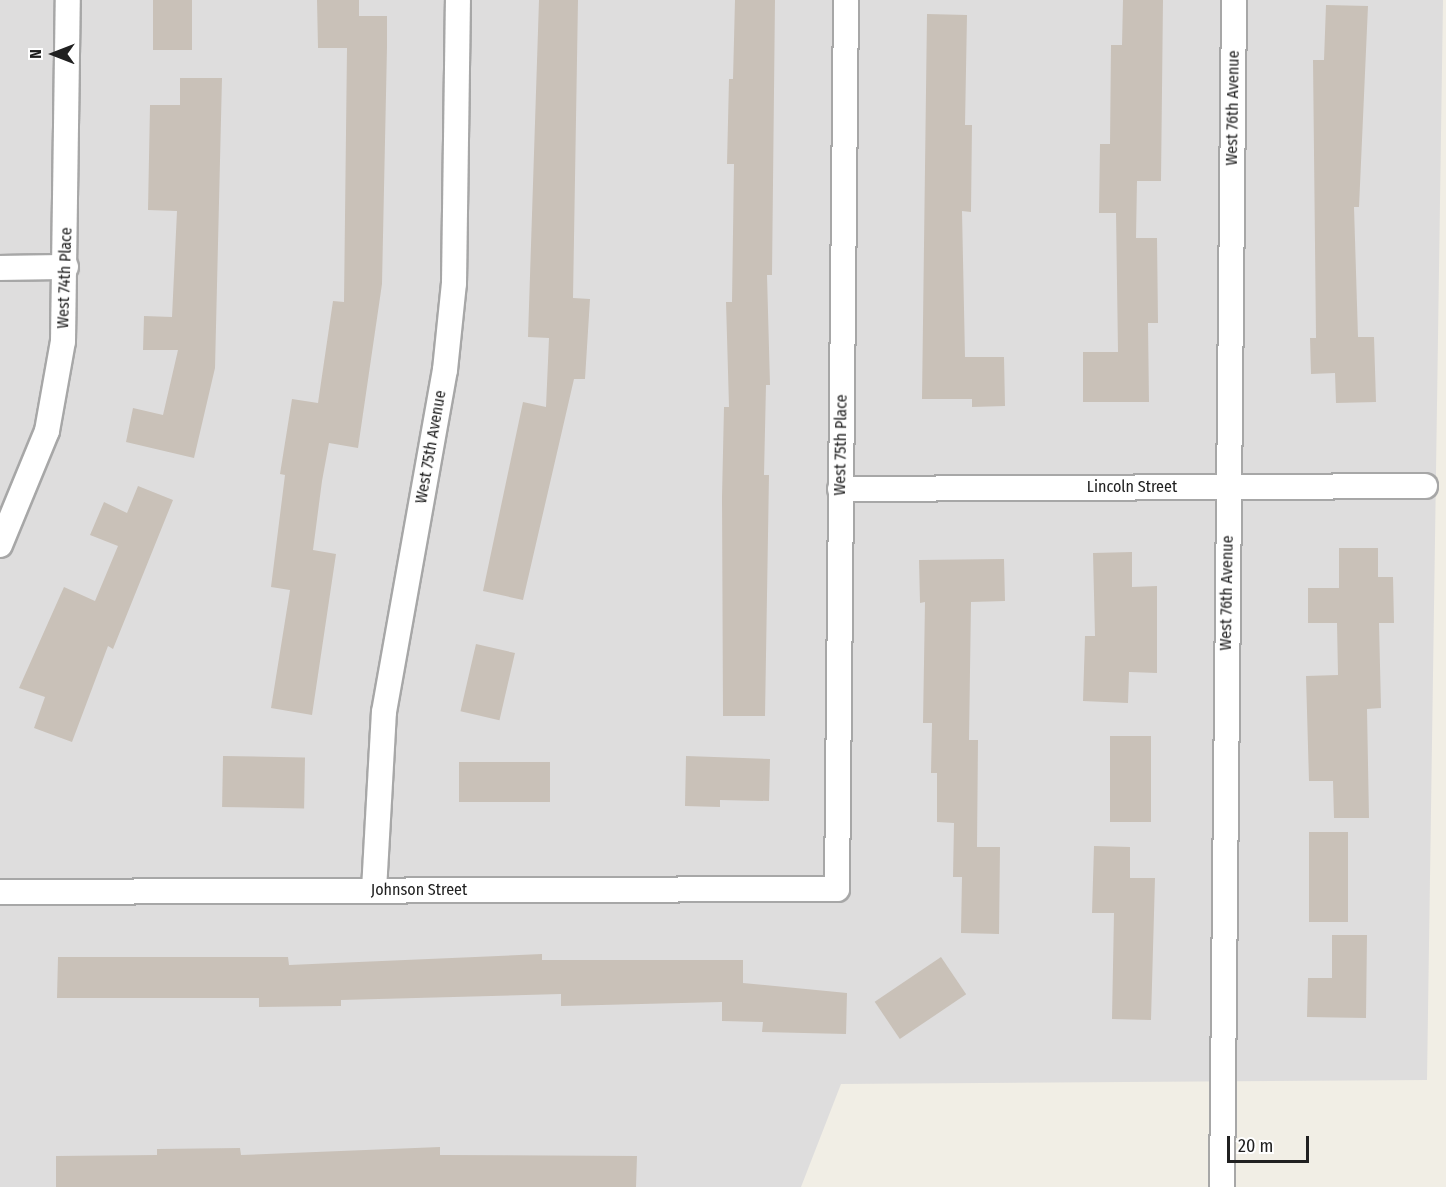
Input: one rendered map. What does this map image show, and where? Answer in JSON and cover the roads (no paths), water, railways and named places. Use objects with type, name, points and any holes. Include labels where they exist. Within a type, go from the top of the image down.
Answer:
[{"type":"street","name":"West 74th Place","points":[[0,545],[54,408],[66,267],[68,0]]},
{"type":"street","name":"West 75th Avenue","points":[[374,890],[384,712],[451,315],[456,240],[458,0]]},
{"type":"street","name":"West 75th Place","points":[[837,890],[846,0]]},
{"type":"street","name":"West 76th Avenue","points":[[1222,1187],[1234,0]]},
{"type":"street","points":[[0,268],[66,267]]},
{"type":"street","name":"Lincoln Street","points":[[840,489],[1425,486]]},
{"type":"street","name":"Johnson Street","points":[[0,892],[837,890]]}]
